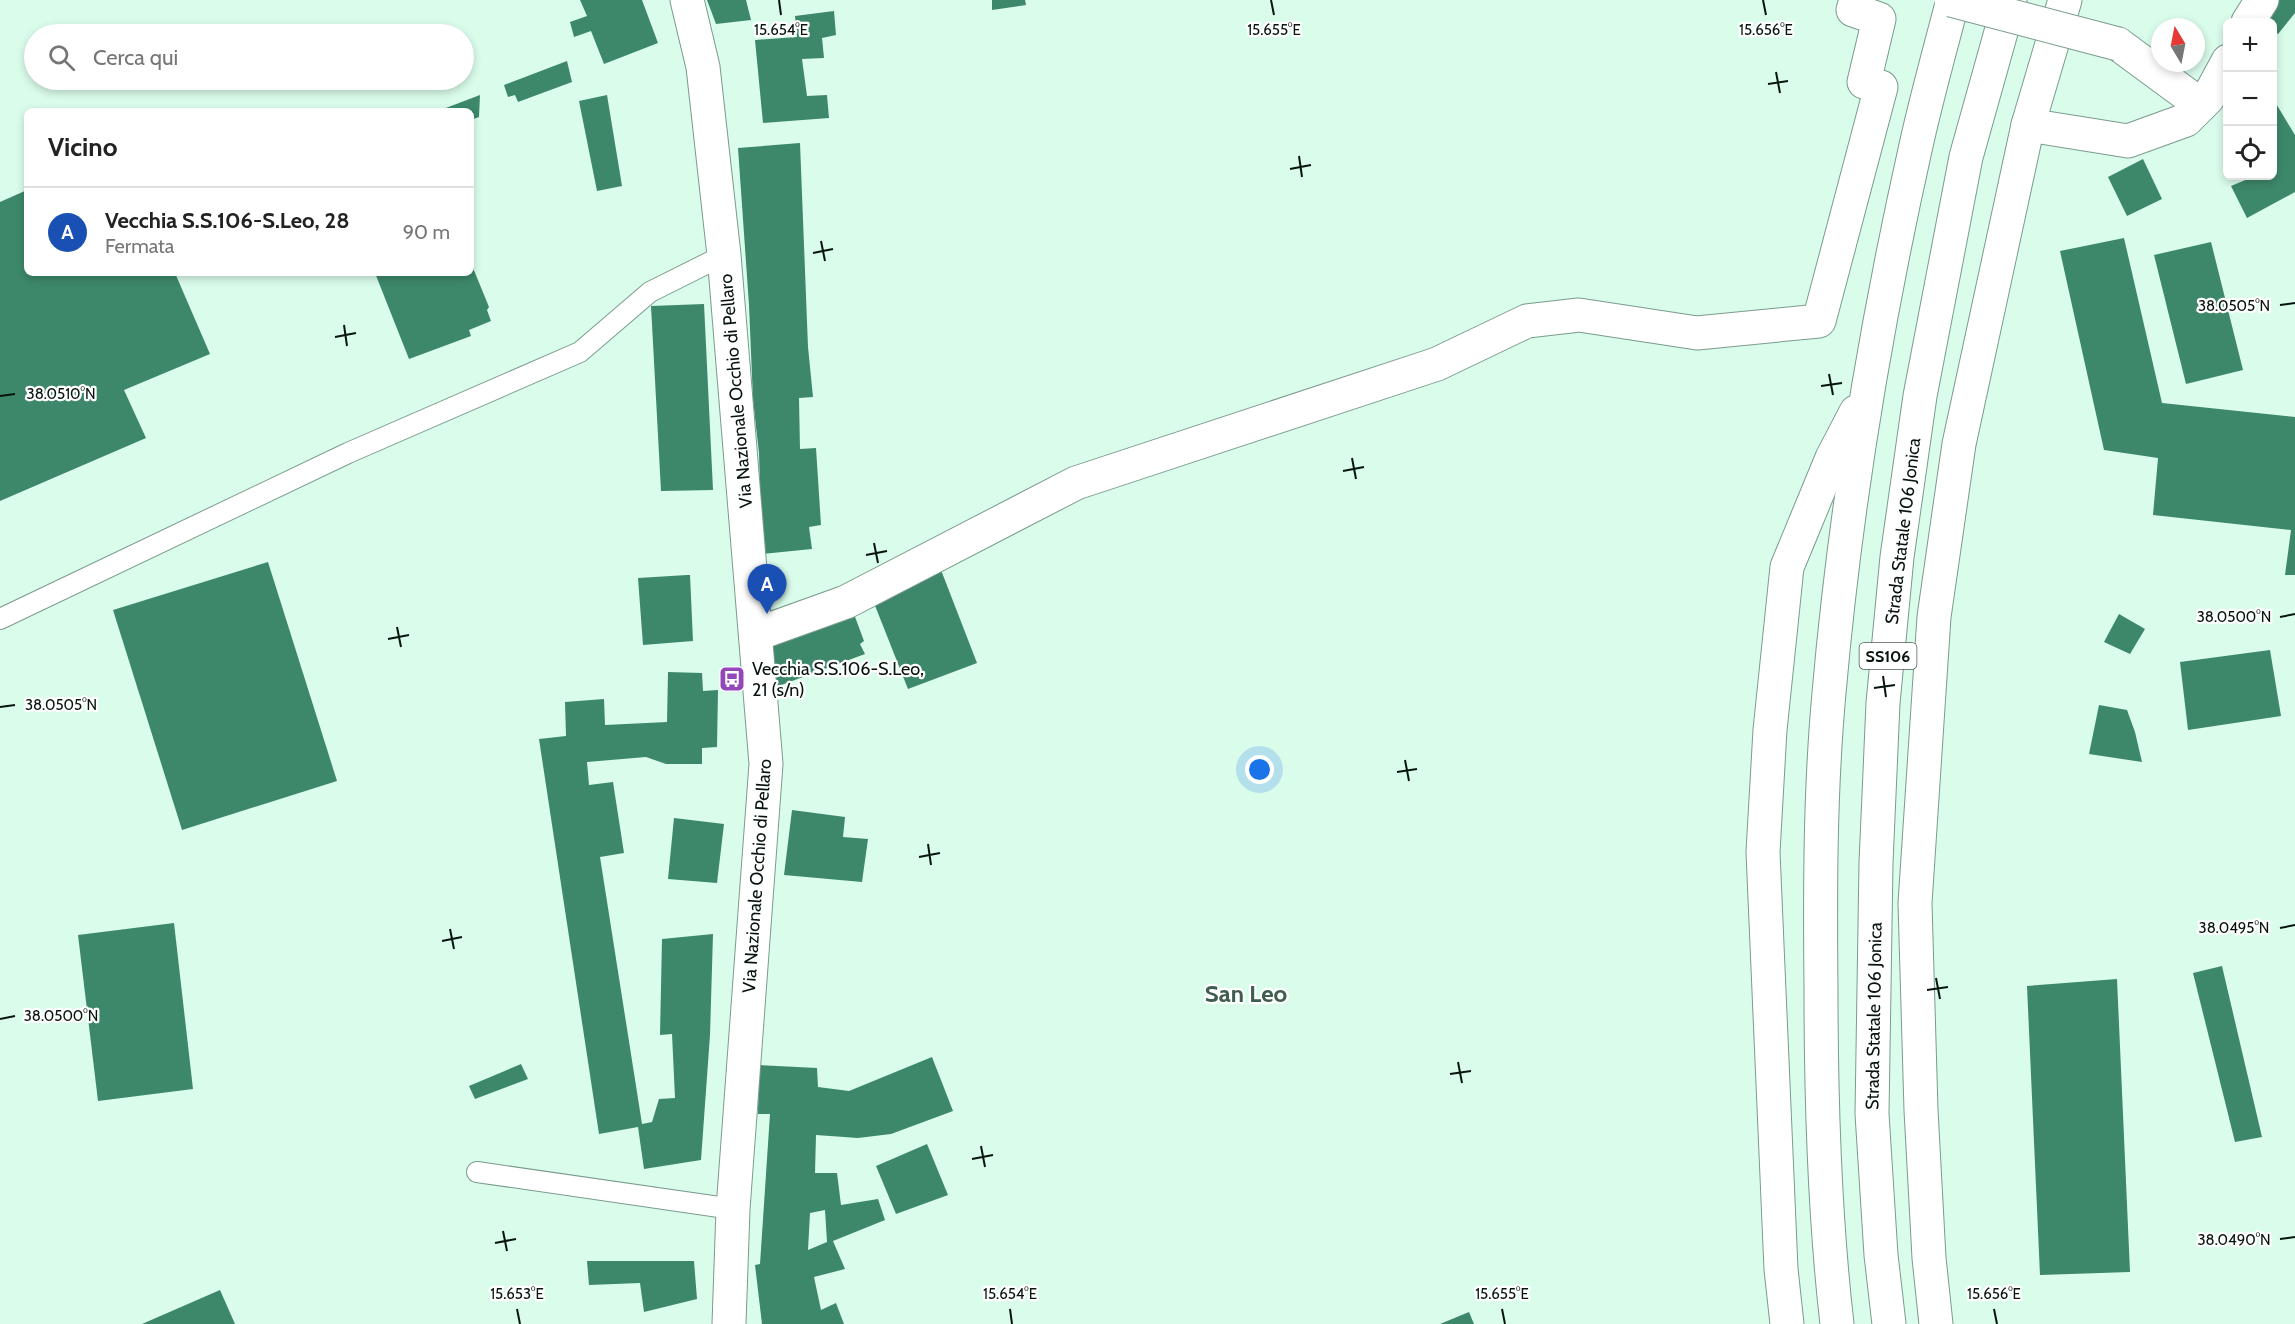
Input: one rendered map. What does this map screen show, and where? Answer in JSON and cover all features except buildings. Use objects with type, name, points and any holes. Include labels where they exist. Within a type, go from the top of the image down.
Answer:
[{"type":"main road","name":"Via Nazionale Occhio di Pellaro","points":[[687,0],[703,67],[724,255],[766,764],[733,1209],[729,1324]]},
{"type":"main road","points":[[757,634],[846,602],[1076,483],[1437,364],[1527,321],[1579,315],[1697,333],[1820,321],[1881,87],[1864,82],[1879,19],[1853,10],[1856,0]]},
{"type":"main road","points":[[1952,0],[2118,44],[2200,105]]},
{"type":"main road","name":"SS106","points":[[1837,1324],[1829,1258],[1821,1119],[1820,859],[1828,697],[1843,552],[1868,386],[1915,149],[1952,0]]},
{"type":"main road","name":"Strada Statale 106 Jonica","points":[[1889,1324],[1881,1255],[1872,1114],[1876,863],[1883,704],[1897,557],[1920,396],[1966,157],[2010,0]]},
{"type":"main road","points":[[1936,1324],[1929,1258],[1915,903],[1934,617],[1959,444],[2028,125],[2065,0]]},
{"type":"main road","points":[[2251,18],[2262,0]]},
{"type":"main road","points":[[2028,125],[2128,141],[2186,120],[2208,98],[2223,70]]},
{"type":"main road","points":[[1787,1324],[1780,1269],[1763,852],[1770,730],[1787,567],[1832,458],[1868,386]]},
{"type":"lane","points":[[0,619],[348,453],[580,352],[650,292],[724,255]]},
{"type":"lane","points":[[477,1172],[733,1209]]},
{"type":"place","name":"Vecchia S.S.106-S.Leo, 28","points":[[767,614]]},
{"type":"place","name":"Vecchia S.S.106-S.Leo, 21 (s/n)","points":[[732,679]]},
{"type":"district","name":"San Leo","points":[[1246,994]]}]
